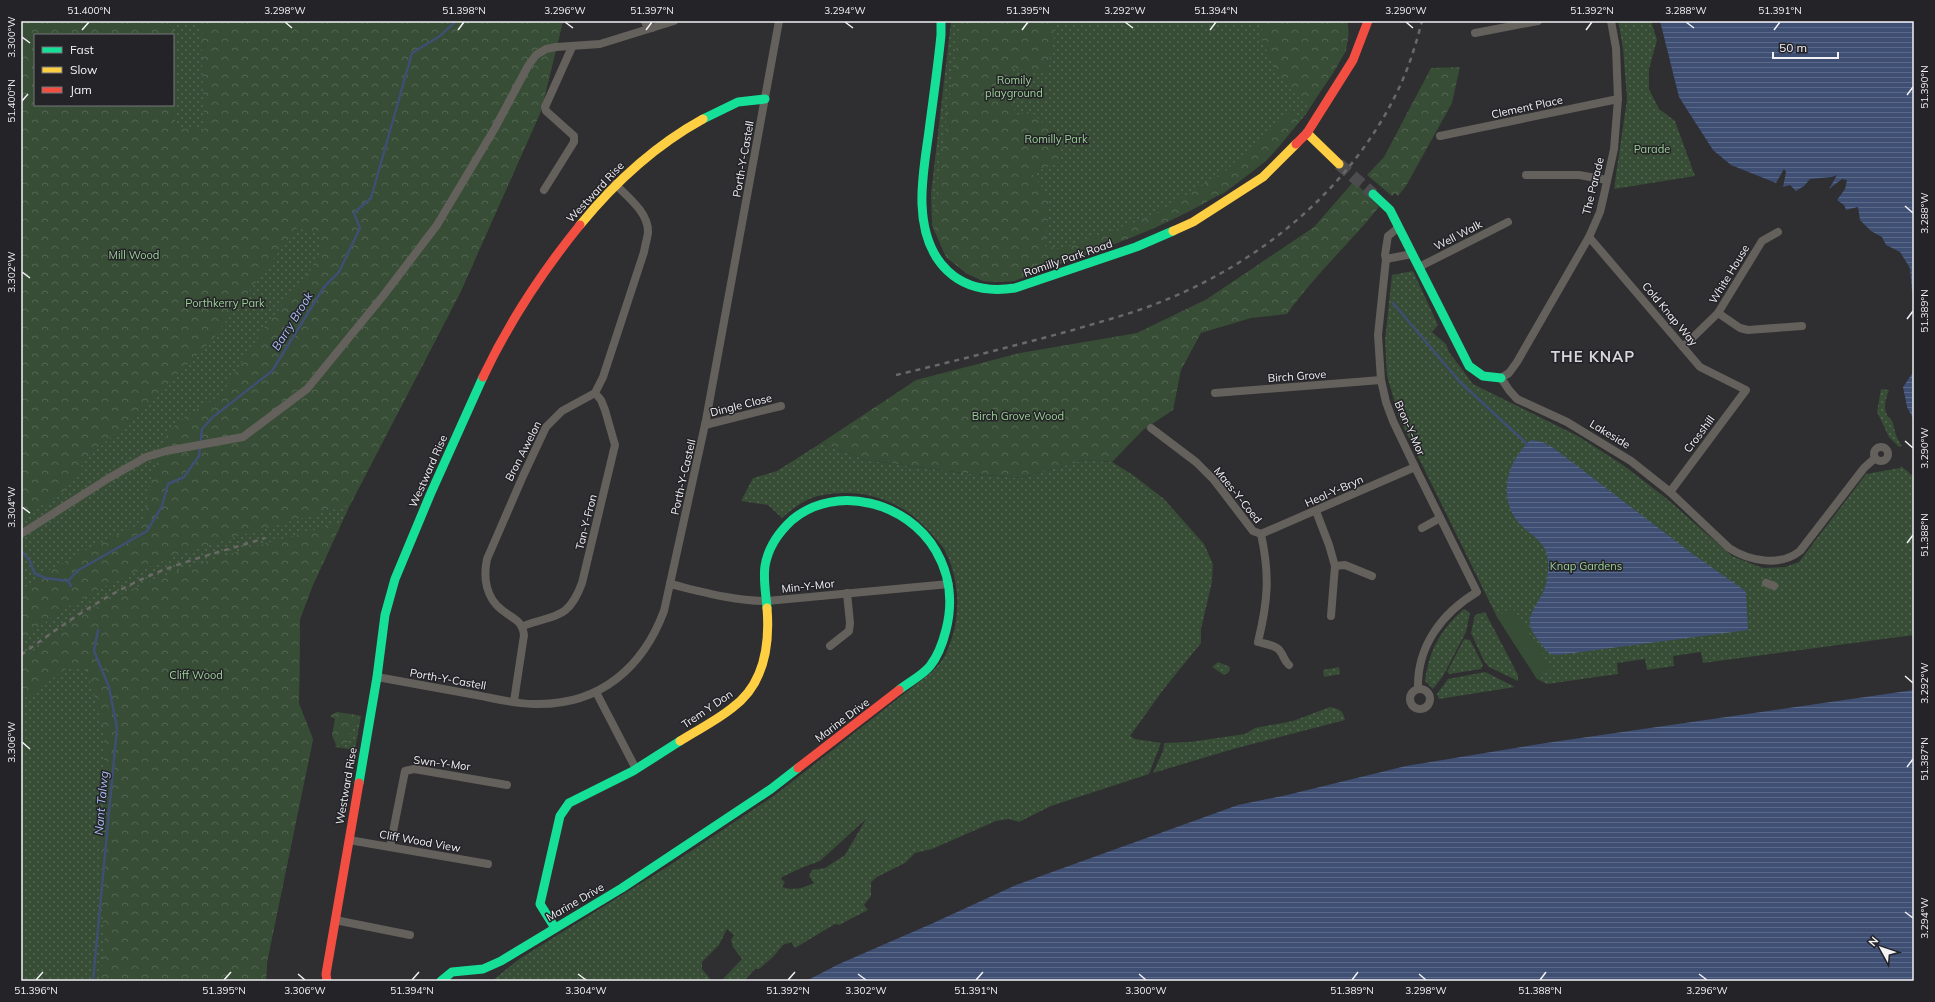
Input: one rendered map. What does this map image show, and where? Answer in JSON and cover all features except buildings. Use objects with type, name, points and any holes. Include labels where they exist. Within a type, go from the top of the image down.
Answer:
[{"type":"street","points":[[645,21],[646,24],[652,28]]},
{"type":"street","points":[[21,534],[110,478],[146,458],[166,450],[243,437],[307,390],[383,296],[437,225],[495,128],[528,66],[536,55],[546,49],[600,44],[674,21]]},
{"type":"street","name":"Porth-Y-Castell","points":[[378,677],[514,702],[538,704],[556,703],[596,692],[634,664],[648,646],[656,632],[670,584],[705,425],[779,21]]},
{"type":"street","name":"Romilly Park Road","points":[[941,21],[923,181],[922,207],[933,250],[942,266],[954,278],[966,285],[988,291],[1008,290],[1025,286],[1136,247],[1193,222],[1263,177],[1307,133],[1353,60],[1368,21]]},
{"type":"street","points":[[1359,21],[1363,34]]},
{"type":"street","points":[[1475,33],[1538,21]]},
{"type":"street","name":"The Parade","points":[[1501,378],[1509,373],[1517,362],[1589,237],[1600,212],[1614,149],[1618,99],[1616,54],[1611,21]]},
{"type":"street","points":[[544,190],[574,142],[574,136],[546,111],[545,107],[572,47]]},
{"type":"street","name":"Westward Rise","points":[[327,981],[326,974],[335,920],[378,677],[385,616],[395,579],[430,494],[500,344],[544,272],[585,217],[615,184],[665,143],[691,126],[740,100],[752,98],[765,99]]},
{"type":"street","name":"Clement Place","points":[[1440,136],[1618,99]]},
{"type":"street","points":[[1307,133],[1339,164]]},
{"type":"street","points":[[1526,174],[1580,175],[1607,180]]},
{"type":"street","points":[[595,393],[602,377],[648,233],[644,217],[633,202],[615,184]]},
{"type":"street","points":[[1373,194],[1390,210],[1469,366],[1479,376],[1490,379],[1501,378]]},
{"type":"street","name":"Well Walk","points":[[1419,267],[1508,222]]},
{"type":"street","name":"Bron-Y-Mor","points":[[1398,228],[1388,236],[1385,255],[1386,259],[1378,335],[1381,380],[1393,421],[1477,592],[1454,608],[1433,633],[1422,655],[1418,688]]},
{"type":"street","name":"White House","points":[[1683,347],[1718,313],[1762,241],[1778,232]]},
{"type":"street","name":"Cold Knap Way","points":[[1589,237],[1705,371],[1746,390]]},
{"type":"street","points":[[1386,259],[1412,254]]},
{"type":"street","name":"White House","points":[[1718,313],[1740,328],[1748,330],[1802,326]]},
{"type":"street","name":"Lakeside","points":[[1501,378],[1517,399],[1567,422],[1632,461],[1670,492],[1729,548],[1737,553],[1767,560],[1782,560],[1792,557],[1800,551],[1864,468],[1875,458]]},
{"type":"street","name":"Birch Grove","points":[[1215,393],[1381,380]]},
{"type":"street","name":"Crosshill","points":[[1670,492],[1746,390]]},
{"type":"street","name":"Bron Awelon","points":[[523,626],[516,618],[502,610],[492,600],[487,588],[484,573],[487,559],[522,476],[546,427],[562,411],[595,393]]},
{"type":"street","name":"Tan-Y-Fron","points":[[523,626],[550,619],[564,612],[574,601],[582,583],[615,445],[605,410],[595,393]]},
{"type":"street","name":"Dingle Close","points":[[705,425],[781,406]]},
{"type":"street","name":"Maes-Y-Coed","points":[[1151,428],[1196,462],[1214,480],[1253,531],[1261,534],[1267,567],[1268,585],[1258,642],[1276,647],[1280,650],[1285,662],[1289,666]]},
{"type":"street","name":"Heol-Y-Bryn","points":[[1261,534],[1415,467]]},
{"type":"street","name":"Marine Drive","points":[[441,981],[450,972],[457,970],[482,969],[501,961],[622,888],[771,789],[930,666],[941,650],[947,635],[952,608],[949,584],[944,564],[935,548],[924,534],[909,520],[889,509],[869,502],[851,500],[830,501],[818,504],[787,524],[772,543],[766,562],[764,578],[767,601]]},
{"type":"street","points":[[1316,511],[1335,566],[1331,616]]},
{"type":"street","points":[[1422,528],[1440,518]]},
{"type":"street","points":[[1335,566],[1345,565],[1372,576]]},
{"type":"street","name":"Min-Y-Mor","points":[[670,584],[729,598],[750,601],[767,601],[949,584]]},
{"type":"street","points":[[830,646],[848,632],[850,623],[847,593]]},
{"type":"street","name":"Trem Y Don","points":[[555,928],[540,904],[560,816],[569,803],[636,769],[733,708],[744,698],[758,679],[767,656],[769,634],[767,601]]},
{"type":"street","points":[[514,702],[524,635],[523,626]]},
{"type":"street","points":[[596,692],[636,769]]},
{"type":"street","name":"Swn-Y-Mor","points":[[390,847],[405,771],[414,769],[507,785]]},
{"type":"street","name":"Cliff Wood View","points":[[349,840],[488,864]]},
{"type":"street","points":[[335,920],[410,935]]},
{"type":"green space","name":"Porthkerry Park","points":[[21,21],[563,21],[541,111],[460,293],[350,505],[312,587],[300,619],[299,704],[313,739],[267,962],[266,981],[21,981]]},
{"type":"green space","name":"Mill Wood","points":[[21,21],[168,21],[174,32],[175,128],[204,130],[201,21],[563,21],[541,111],[460,293],[350,505],[221,542],[136,572],[96,591],[57,614],[21,641],[21,590],[48,571],[86,550],[133,528],[145,516],[151,479],[168,432],[186,416],[221,394],[264,328],[311,269],[321,251],[321,235],[297,228],[213,339],[129,422],[87,458],[64,492],[21,518]]},
{"type":"green space","name":"Romilly Park","points":[[951,21],[1347,21],[1348,36],[1346,51],[1306,114],[1266,161],[1224,193],[1091,252],[1014,281],[996,282],[983,281],[966,273],[946,257],[932,225],[931,194]]},
{"type":"green space","points":[[960,21],[1057,21],[1047,74],[1013,69],[1012,103],[1016,115],[1030,111],[1056,134],[1061,161],[1032,174],[1050,196],[1045,246],[1062,249],[1151,216],[1225,171],[1293,109],[1301,120],[1265,161],[1237,183],[1177,218],[1112,245],[1014,281],[983,281],[966,273],[946,257],[932,225]]},
{"type":"green space","points":[[1265,21],[1347,21],[1349,32],[1343,55],[1338,66],[1310,107],[1286,84],[1274,65],[1260,35]]},
{"type":"green space","name":"Parade","points":[[1618,21],[1651,21],[1657,40],[1649,69],[1649,89],[1659,109],[1675,121],[1695,176],[1614,189],[1627,99],[1623,48]]},
{"type":"green space","points":[[1460,67],[1452,103],[1406,186],[1398,196],[1395,193],[1392,196],[1367,175],[1384,157],[1431,68]]},
{"type":"green space","name":"Birch Grove Wood","points":[[1354,181],[1379,207],[1368,221],[1309,286],[1287,314],[1251,318],[1201,333],[1181,370],[1173,410],[1143,430],[1112,462],[1084,460],[1021,478],[963,473],[866,460],[821,443],[916,380],[1020,353],[1137,333],[1207,299],[1314,227]]},
{"type":"green space","name":"Knap Gardens","points":[[1413,271],[1438,325],[1432,332],[1446,344],[1449,352],[1473,384],[1578,436],[1623,465],[1666,498],[1732,556],[1763,568],[1785,567],[1799,562],[1866,474],[1900,468],[1901,466],[1914,477],[1914,635],[1703,663],[1701,652],[1673,656],[1674,666],[1647,670],[1645,659],[1617,663],[1618,674],[1547,684],[1537,679],[1497,617],[1400,420],[1387,376],[1385,340],[1392,275]]},
{"type":"green space","points":[[1881,389],[1889,390],[1885,402],[1885,409],[1887,415],[1893,422],[1897,438],[1902,446],[1899,447],[1889,437],[1877,412]]},
{"type":"green space","points":[[821,443],[866,460],[963,473],[1021,478],[1084,460],[1112,462],[1133,475],[1164,499],[1204,544],[1213,564],[1212,582],[1201,629],[1201,643],[1163,690],[1130,736],[1135,739],[1161,743],[1149,774],[1051,806],[1019,822],[1009,819],[996,821],[932,849],[915,853],[905,863],[877,877],[871,882],[871,896],[864,905],[868,910],[839,925],[835,924],[795,948],[791,942],[783,945],[773,957],[759,969],[755,969],[744,981],[721,981],[742,959],[733,947],[731,940],[734,935],[727,929],[719,945],[702,962],[702,969],[712,981],[492,981],[519,959],[667,867],[775,795],[933,671],[944,657],[952,639],[957,614],[954,575],[944,549],[923,524],[897,506],[882,499],[867,495],[835,493],[818,496],[808,499],[782,518],[768,505],[741,501],[753,478],[777,471]],"holes":[[[866,819],[845,855],[825,868],[812,870],[809,876],[814,883],[798,888],[790,889],[782,887],[785,882],[781,879],[782,877],[820,861]]]},
{"type":"green space","name":"Cliff Wood","points":[[342,522],[312,587],[300,619],[299,704],[313,739],[267,962],[266,981],[99,981],[105,944],[99,877],[104,788],[104,730],[86,667],[66,669],[21,701],[21,660],[97,606],[137,587],[194,565]]},
{"type":"green space","points":[[1512,607],[1552,669],[1537,679],[1497,617]]},
{"type":"green space","points":[[1464,609],[1470,613],[1466,632],[1443,676],[1433,689],[1425,681],[1433,650],[1437,641],[1449,624]]},
{"type":"green space","points":[[1485,612],[1518,675],[1518,681],[1489,667],[1484,661],[1471,633],[1475,615]]},
{"type":"green space","points":[[1464,639],[1470,640],[1483,665],[1481,669],[1450,674],[1447,672]]},
{"type":"green space","points":[[1218,662],[1230,667],[1229,672],[1224,675],[1212,667]]},
{"type":"green space","points":[[1339,667],[1340,674],[1324,677],[1323,670]]},
{"type":"green space","points":[[1485,672],[1515,687],[1439,699],[1437,694],[1448,679]]},
{"type":"green space","points":[[1330,707],[1340,710],[1345,720],[1233,749],[1153,773],[1163,751],[1164,743],[1190,742],[1245,734],[1255,728],[1293,721]]},
{"type":"green space","points":[[337,712],[357,715],[358,720],[351,725],[350,740],[342,747],[336,745],[332,735],[335,719],[330,716]]},
{"type":"green space","points":[[357,715],[361,716],[355,750],[335,747],[336,745],[342,747],[351,725],[358,720]]},
{"type":"water","points":[[1660,21],[1914,21],[1914,293],[1912,292],[1910,268],[1900,252],[1886,245],[1882,237],[1871,231],[1860,220],[1858,207],[1846,210],[1844,205],[1837,200],[1845,189],[1847,180],[1842,179],[1829,189],[1837,175],[1832,177],[1810,179],[1804,186],[1796,191],[1790,185],[1783,187],[1786,172],[1784,169],[1776,183],[1731,165],[1713,150],[1679,97]]},
{"type":"water","points":[[1914,371],[1914,420],[1907,407],[1903,387]]},
{"type":"water","points":[[1531,440],[1543,442],[1555,449],[1690,552],[1744,590],[1746,593],[1748,630],[1558,655],[1553,655],[1548,652],[1534,634],[1530,623],[1531,615],[1545,587],[1548,575],[1547,553],[1541,543],[1519,523],[1512,513],[1508,502],[1507,491],[1511,468],[1523,448]]},
{"type":"water","points":[[1914,690],[1914,981],[806,981],[839,964],[1016,885],[1238,805],[1287,795],[1406,766],[1546,743]]},
{"type":"waterway","name":"Barry Brook","points":[[68,581],[77,571],[147,531],[162,506],[168,484],[184,477],[199,456],[202,429],[213,417],[272,371],[324,287],[339,272],[360,228],[354,213],[371,198],[412,53],[440,36],[456,21]]},
{"type":"waterway","points":[[1393,303],[1460,382],[1527,444]]},
{"type":"waterway","name":"Nant Talwg","points":[[21,550],[30,561],[34,573],[45,578],[68,581],[71,586]]},
{"type":"waterway","name":"Nant Talwg","points":[[93,981],[117,728],[109,687],[94,651],[98,630]]},
{"type":"tunnel","points":[[1339,164],[1373,194]]},
{"type":"railway","points":[[896,375],[1051,336],[1107,320],[1163,301],[1236,265],[1269,242],[1301,216],[1330,188],[1357,157],[1380,124],[1399,88],[1412,55],[1422,21]]},
{"type":"railway","points":[[21,655],[91,607],[136,582],[183,563],[265,538]]},
{"type":"traffic: fast","points":[[941,21],[939,57],[923,173],[922,204],[924,224],[929,242],[937,258],[948,271],[961,280],[976,287],[994,289],[1015,288],[1136,247],[1173,231]]},
{"type":"traffic: fast","points":[[703,119],[738,102],[765,99]]},
{"type":"traffic: fast","points":[[1373,194],[1390,210],[1469,366],[1483,376],[1501,378]]},
{"type":"traffic: fast","points":[[359,783],[377,677],[385,615],[395,579],[430,495],[483,377]]},
{"type":"traffic: fast","points":[[767,608],[764,582],[766,559],[775,541],[792,520],[810,509],[829,502],[850,501],[870,503],[890,510],[908,520],[924,534],[941,560],[947,579],[950,599],[946,630],[938,653],[933,662],[924,672],[899,690]]},
{"type":"traffic: fast","points":[[555,928],[540,904],[560,816],[569,803],[633,771],[680,741]]},
{"type":"traffic: fast","points":[[441,981],[452,972],[483,969],[501,961],[622,888],[771,789],[798,768]]},
{"type":"traffic: slow","points":[[580,225],[607,194],[636,166],[668,141],[703,119]]},
{"type":"traffic: slow","points":[[1307,133],[1339,164]]},
{"type":"traffic: slow","points":[[1173,231],[1193,222],[1263,177],[1296,144]]},
{"type":"traffic: slow","points":[[680,741],[726,713],[743,699],[751,688],[758,676],[766,650],[768,622],[767,608]]},
{"type":"traffic: jam","points":[[1296,144],[1307,133],[1353,60],[1368,21]]},
{"type":"traffic: jam","points":[[483,377],[515,317],[539,279],[580,225]]},
{"type":"traffic: jam","points":[[798,768],[899,690]]},
{"type":"traffic: jam","points":[[327,981],[326,974],[359,783]]},
{"type":"district","name":"THE KNAP","points":[[1593,356]]},
{"type":"park label","name":"Romily playground","points":[[1014,86]]}]
